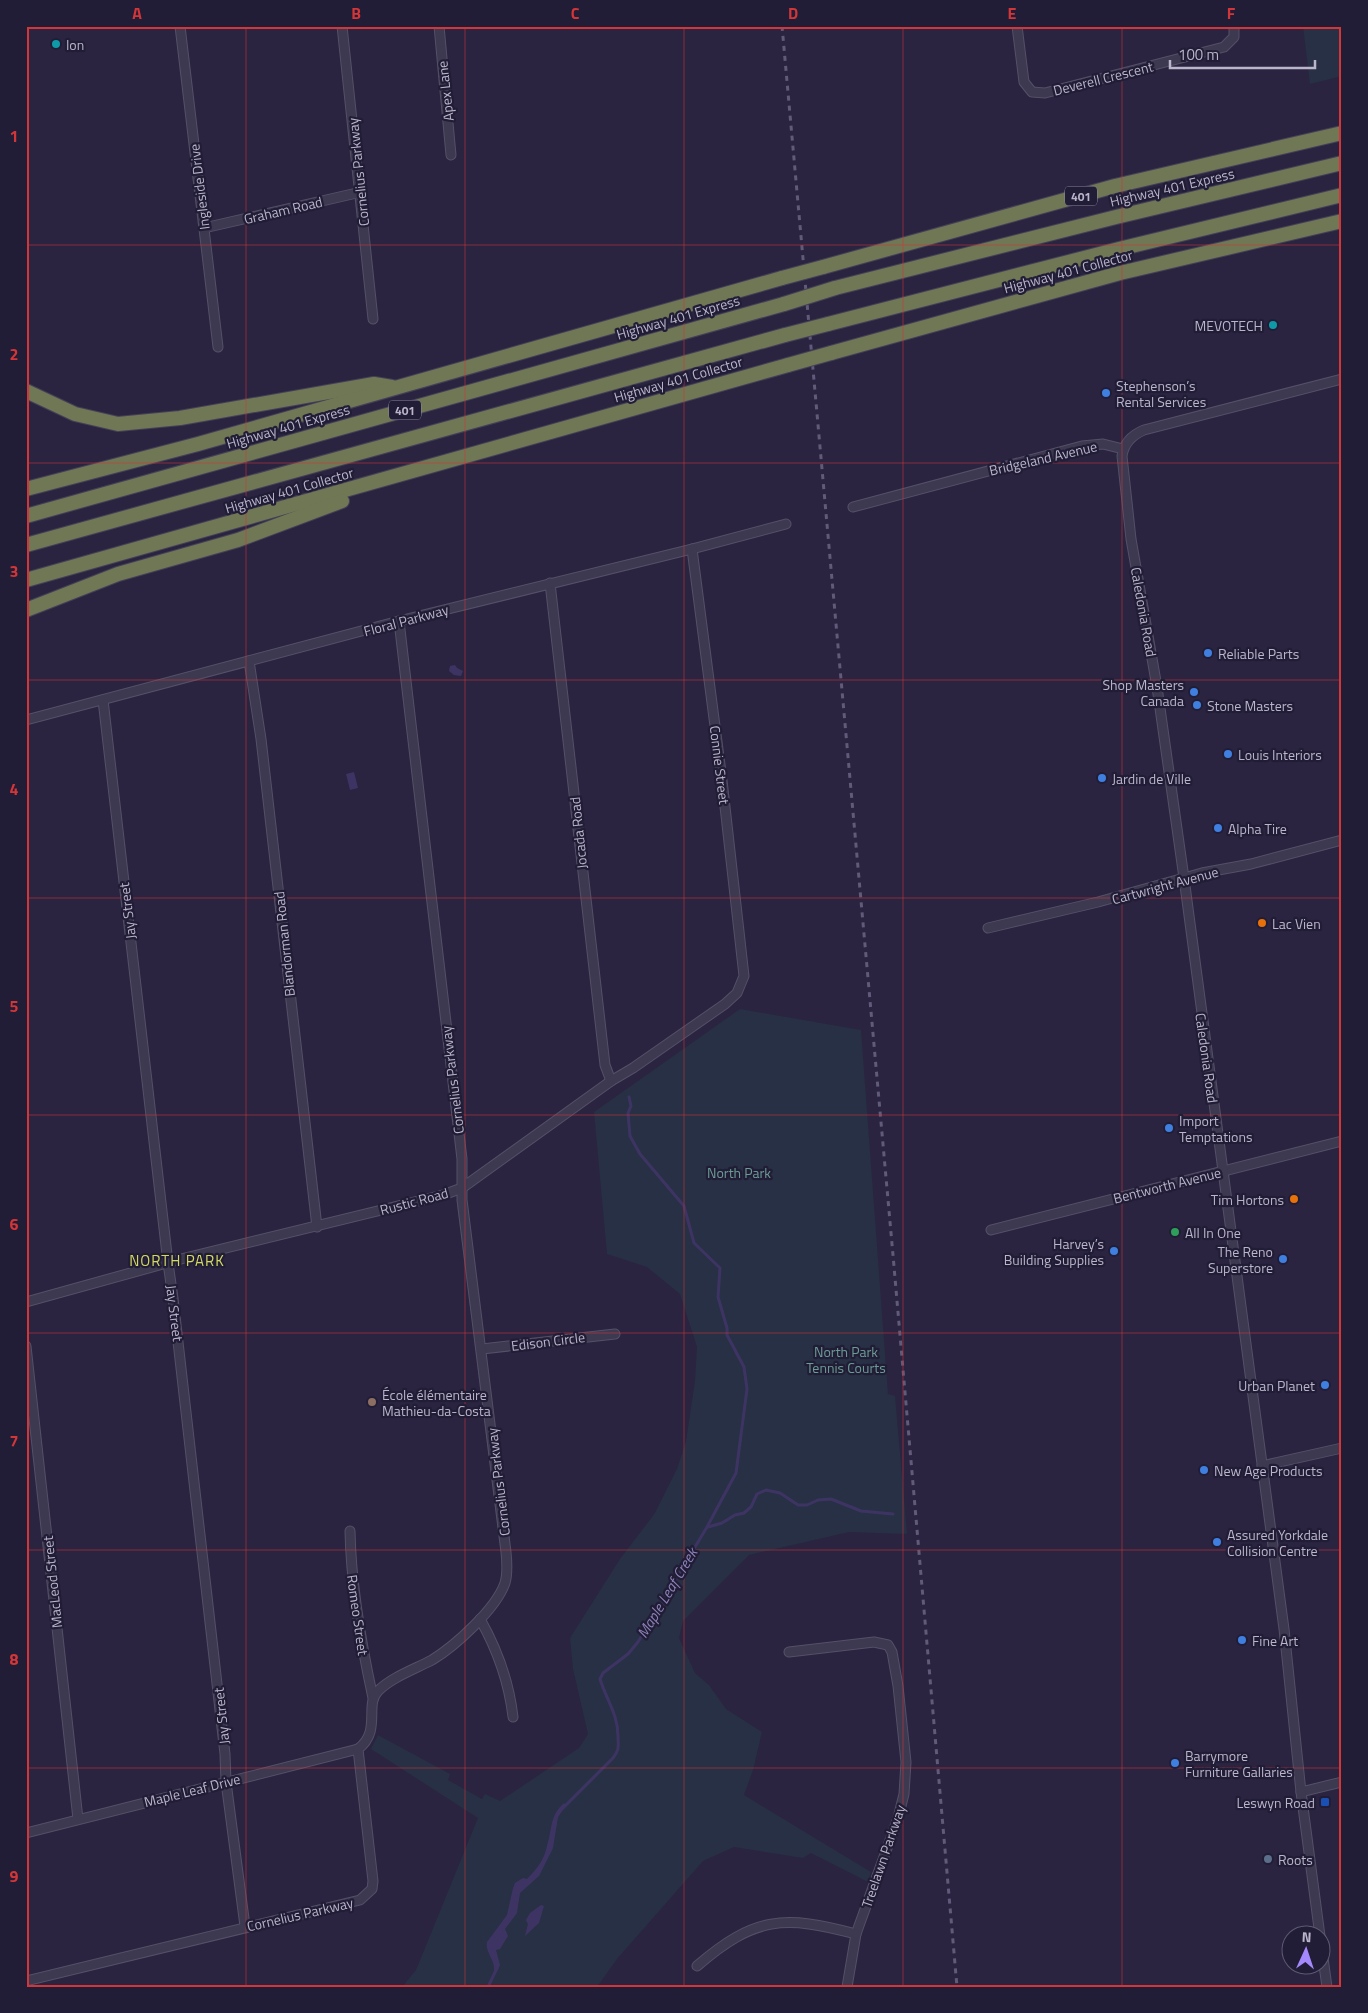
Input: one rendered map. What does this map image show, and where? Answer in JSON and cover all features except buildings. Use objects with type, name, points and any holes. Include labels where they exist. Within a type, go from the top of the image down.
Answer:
[{"type":"highway","name":"401","points":[[26,490],[198,444],[782,278],[1115,186],[1342,133]]},
{"type":"highway","name":"Highway 401 Express","points":[[26,516],[784,304],[835,288],[1116,217],[1342,163]]},
{"type":"highway","name":"401","points":[[26,545],[784,335],[1119,249],[1342,195]]},
{"type":"highway","name":"Highway 401 Collector","points":[[26,580],[1120,273],[1342,221]]},
{"type":"highway","points":[[26,391],[75,414],[118,424],[180,418],[374,384],[398,388]]},
{"type":"highway","points":[[26,610],[118,574],[238,540],[429,468]]},
{"type":"street","name":"Ingleside Drive","points":[[180,26],[218,347]]},
{"type":"street","name":"Cornelius Parkway","points":[[342,26],[373,318]]},
{"type":"street","name":"Apex Lane","points":[[439,26],[452,155]]},
{"type":"street","name":"Deverell Crescent","points":[[1017,26],[1024,82],[1032,92],[1045,93],[1224,47],[1234,37],[1234,26]]},
{"type":"street","name":"Graham Road","points":[[204,228],[361,192]]},
{"type":"street","points":[[1123,449],[1128,440],[1144,430],[1342,380]]},
{"type":"street","name":"Bridgeland Avenue","points":[[853,507],[1082,446],[1103,444],[1123,449]]},
{"type":"street","name":"Caledonia Road","points":[[1123,449],[1122,456],[1131,539],[1157,687],[1184,878],[1284,1629],[1301,1792],[1319,1926]]},
{"type":"street","name":"Floral Parkway","points":[[26,720],[399,621],[786,524]]},
{"type":"street","name":"Connie Street","points":[[692,549],[722,780],[744,981]]},
{"type":"street","name":"Jocada Road","points":[[550,583],[605,1065],[611,1081]]},
{"type":"street","name":"Cornelius Parkway","points":[[373,1698],[379,1690],[393,1680],[434,1659],[456,1642],[480,1619],[498,1596],[505,1583],[507,1571],[462,1188],[462,1159],[399,621]]},
{"type":"street","name":"Blandorman Road","points":[[249,661],[261,739],[317,1227]]},
{"type":"street","name":"Jay Street","points":[[103,700],[168,1264],[176,1318],[225,1754],[226,1782],[245,1926]]},
{"type":"street","name":"Cartwright Avenue","points":[[988,928],[1342,840]]},
{"type":"street","name":"Rustic Road","points":[[26,1302],[168,1264],[443,1195],[462,1188],[611,1081],[633,1068],[725,1004],[737,993],[744,981]]},
{"type":"street","name":"Bentworth Avenue","points":[[992,1230],[1342,1141]]},
{"type":"street","name":"Edison Circle","points":[[482,1349],[614,1334]]},
{"type":"street","name":"MacLeod Street","points":[[26,1346],[78,1818]]},
{"type":"street","points":[[1262,1466],[1342,1448]]},
{"type":"street","name":"Romeo Street","points":[[350,1531],[350,1562],[364,1657],[373,1698]]},
{"type":"street","points":[[480,1619],[490,1637],[502,1670],[511,1696],[514,1717]]},
{"type":"street","name":"Treelawn Parkway","points":[[789,1652],[874,1642],[888,1645],[892,1652],[898,1686],[906,1762],[904,1794],[898,1818],[856,1934],[847,1987]]},
{"type":"street","points":[[358,1749],[364,1745],[370,1734],[373,1698]]},
{"type":"street","name":"Cornelius Parkway","points":[[26,1981],[245,1926],[360,1900],[372,1889],[373,1881],[358,1749]]},
{"type":"street","name":"Maple Leaf Drive","points":[[26,1833],[78,1818],[358,1749]]},
{"type":"street","points":[[1301,1792],[1342,1782]]},
{"type":"street","points":[[697,1966],[719,1947],[737,1935],[770,1923],[812,1923],[856,1934]]},
{"type":"green space","points":[[1303,26],[1342,26],[1342,76],[1310,84]]},
{"type":"green space","name":"North Park","points":[[740,1009],[861,1030],[888,1394],[895,1396],[907,1534],[849,1532],[749,1555],[683,1621],[679,1638],[695,1673],[709,1685],[726,1709],[762,1732],[753,1770],[744,1795],[871,1872],[868,1882],[811,1853],[803,1858],[734,1847],[703,1861],[617,1959],[597,1987],[402,1987],[416,1970],[478,1818],[371,1749],[378,1735],[450,1774],[448,1780],[482,1799],[485,1794],[500,1801],[579,1748],[588,1734],[573,1669],[570,1638],[620,1559],[655,1513],[677,1469],[686,1441],[695,1381],[697,1347],[680,1294],[647,1267],[607,1254],[594,1112]]},
{"type":"shaded area","points":[[455,665],[463,671],[461,676],[454,675],[449,671],[450,666]]},
{"type":"shaded area","points":[[354,772],[358,788],[350,790],[346,774]]},
{"type":"shaded area","points":[[564,1803],[566,1806],[558,1817],[553,1848],[539,1876],[520,1893],[517,1913],[505,1929],[508,1936],[500,1949],[496,1950],[500,1965],[497,1972],[494,1970],[487,1949],[487,1942],[507,1915],[515,1883],[523,1878],[527,1879],[542,1860],[554,1818]]},
{"type":"shaded area","points":[[541,1905],[544,1906],[539,1923],[525,1936],[528,1924],[526,1920],[530,1913]]},
{"type":"waterway","points":[[563,1808],[613,1758],[618,1750],[616,1721],[600,1679],[603,1673],[628,1654],[638,1642],[707,1527],[736,1473],[747,1389],[744,1367],[727,1335],[727,1328],[718,1297],[720,1268],[694,1243],[684,1206],[640,1154],[630,1136],[628,1113],[631,1106],[629,1097]]},
{"type":"waterway","points":[[708,1527],[744,1513],[751,1507],[757,1494],[766,1490],[780,1493],[798,1505],[807,1505],[818,1500],[831,1499],[861,1511],[893,1514]]},
{"type":"waterway","name":"Maple Leaf Creek","points":[[488,1987],[497,1968]]},
{"type":"railway","points":[[782,26],[957,1987]]},
{"type":"place","name":"Ion","points":[[56,44]]},
{"type":"place","name":"MEVOTECH","points":[[1273,325]]},
{"type":"place","name":"Stephenson’s Rental Services","points":[[1106,393]]},
{"type":"place","name":"Reliable Parts","points":[[1208,653]]},
{"type":"place","name":"Shop Masters Canada","points":[[1194,692]]},
{"type":"place","name":"Stone Masters","points":[[1197,705]]},
{"type":"place","name":"Louis Interiors","points":[[1228,754]]},
{"type":"place","name":"Jardin de Ville","points":[[1102,778]]},
{"type":"place","name":"Alpha Tire","points":[[1218,828]]},
{"type":"place","name":"Lac Vien","points":[[1262,923]]},
{"type":"place","name":"Import Temptations","points":[[1169,1128]]},
{"type":"place","name":"Tim Hortons","points":[[1294,1199]]},
{"type":"place","name":"All In One","points":[[1175,1232]]},
{"type":"place","name":"Harvey’s Building Supplies","points":[[1114,1251]]},
{"type":"place","name":"The Reno Superstore","points":[[1283,1259]]},
{"type":"place","name":"Urban Planet","points":[[1325,1385]]},
{"type":"place","name":"École élémentaire Mathieu-da-Costa","points":[[372,1402]]},
{"type":"place","name":"New Age Products","points":[[1204,1470]]},
{"type":"place","name":"Assured Yorkdale Collision Centre","points":[[1217,1542]]},
{"type":"place","name":"Fine Art","points":[[1242,1640]]},
{"type":"place","name":"Barrymore Furniture Gallaries","points":[[1175,1763]]},
{"type":"place","name":"Leswyn Road","points":[[1325,1802]]},
{"type":"place","name":"Roots","points":[[1268,1859]]},
{"type":"district","name":"NORTH PARK","points":[[177,1260]]},
{"type":"park label","name":"North Park Tennis Courts","points":[[846,1359]]}]
